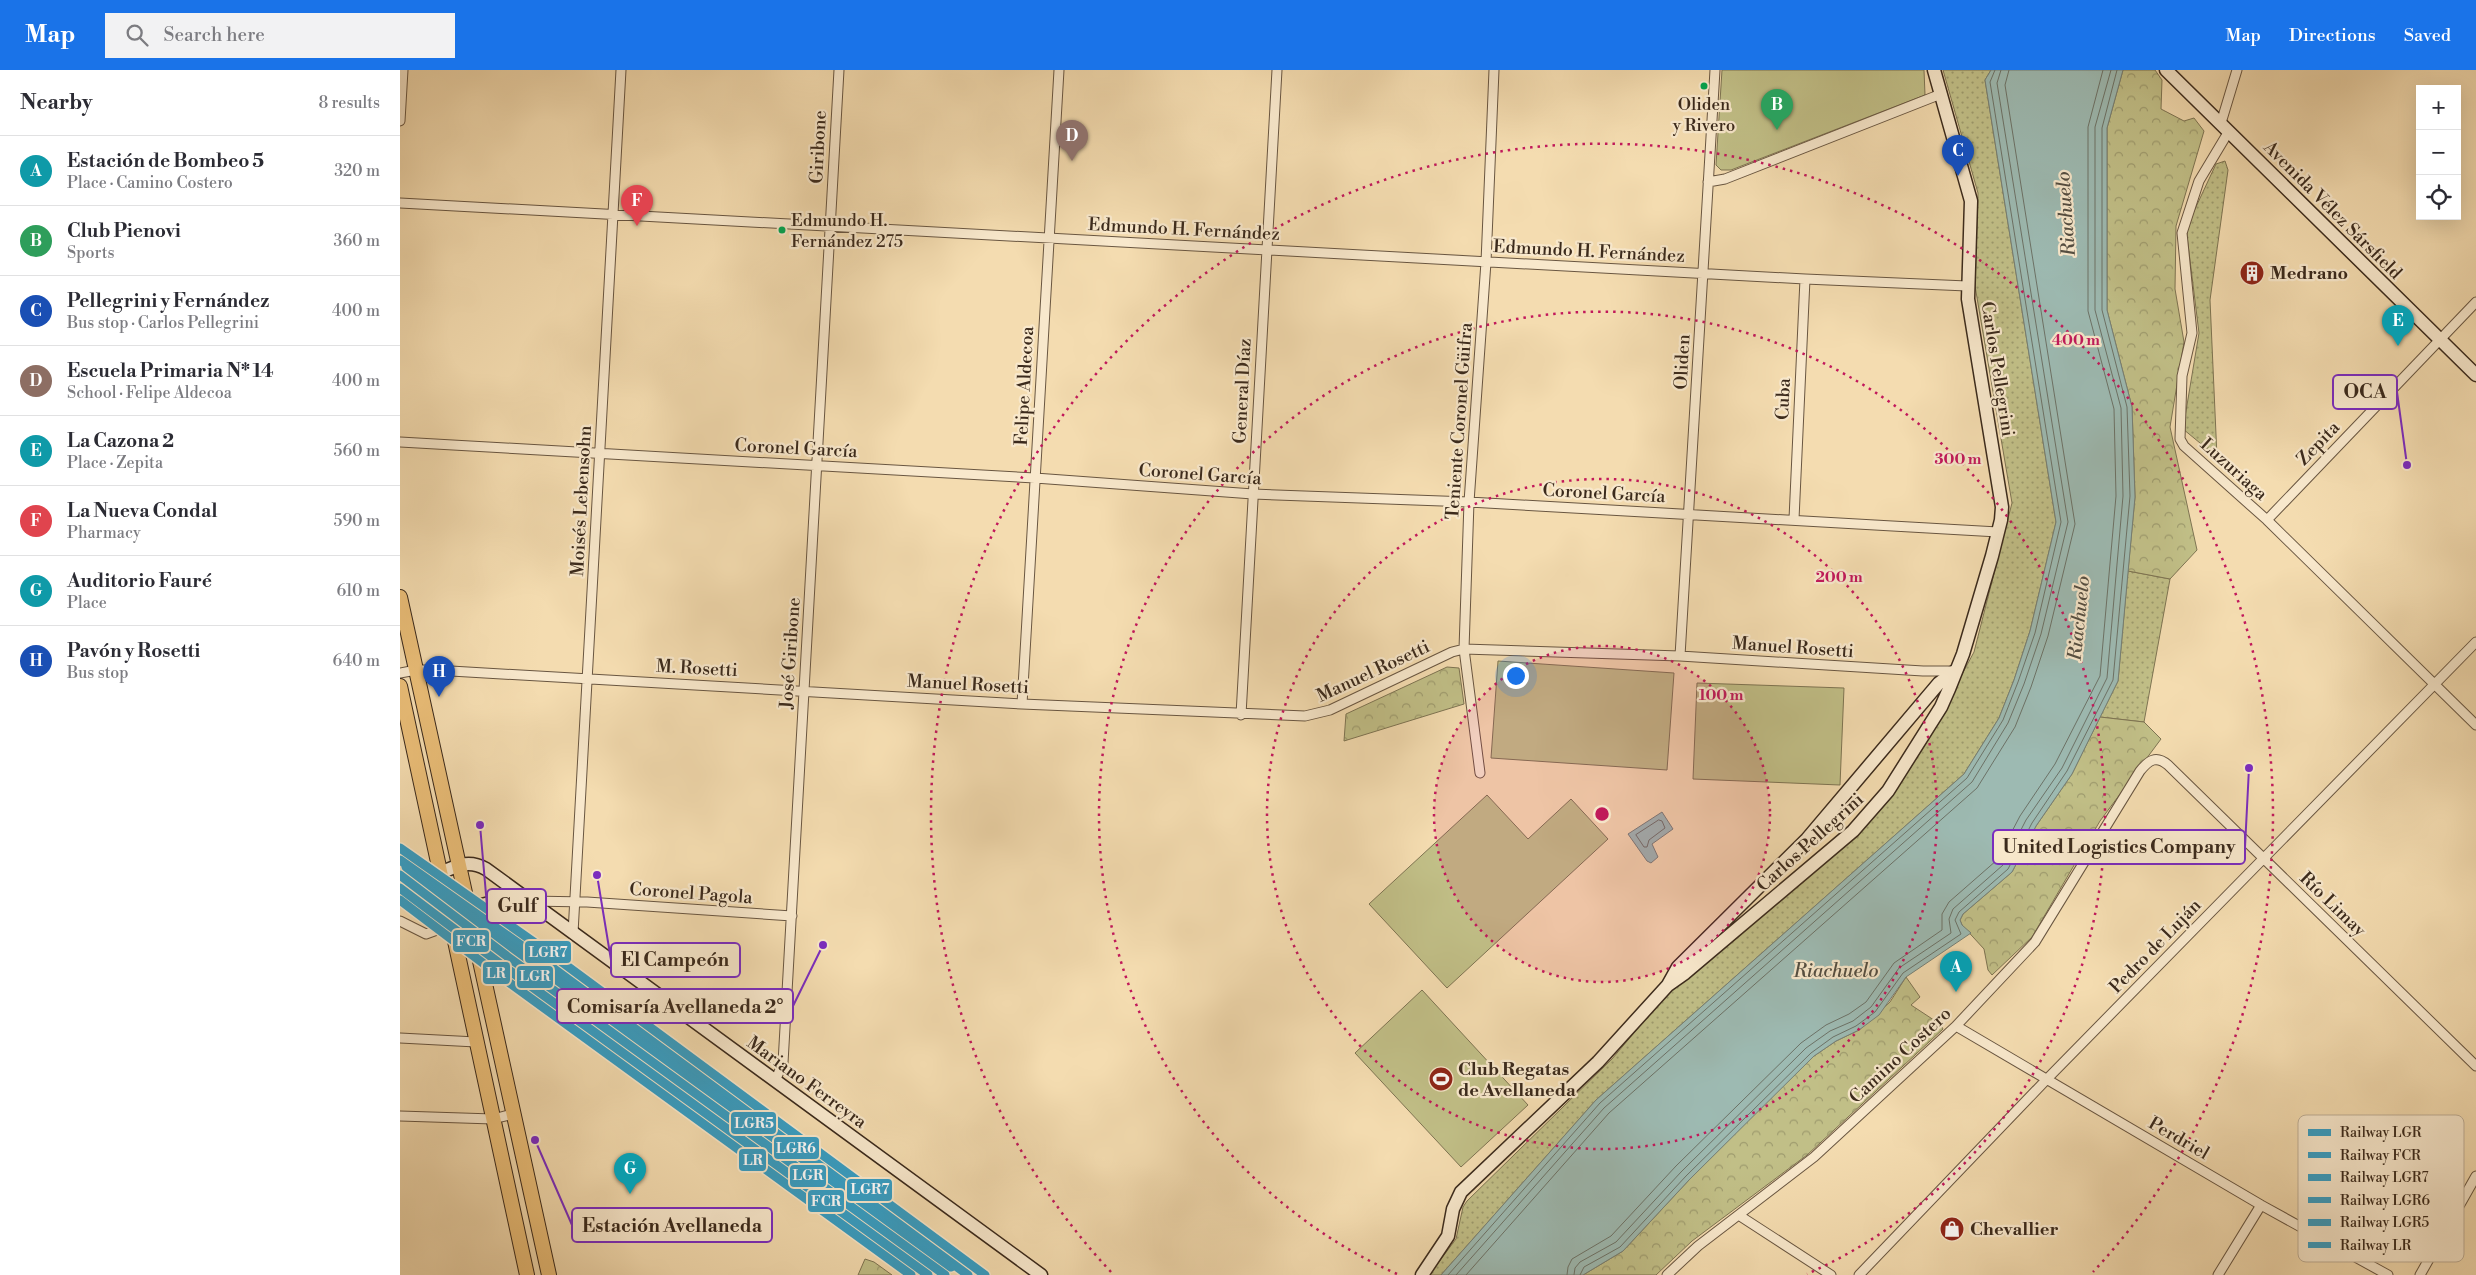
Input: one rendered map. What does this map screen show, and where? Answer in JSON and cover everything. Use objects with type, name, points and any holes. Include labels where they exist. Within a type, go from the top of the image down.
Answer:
[{"type":"main road","points":[[400,597],[470,908],[549,1275]]},
{"type":"main road","points":[[400,686],[527,1275]]},
{"type":"street","points":[[400,121],[403,70]]},
{"type":"street","name":"Moisés Lebensohn","points":[[573,933],[621,70]]},
{"type":"street","name":"Giribone","points":[[830,225],[839,70]]},
{"type":"street","name":"Felipe Aldecoa","points":[[1022,704],[1059,70]]},
{"type":"street","name":"General Díaz","points":[[1241,715],[1277,70]]},
{"type":"street","name":"Teniente Coronel Güifra","points":[[1480,773],[1464,649],[1469,502],[1486,262],[1494,70]]},
{"type":"street","name":"Oliden","points":[[1680,656],[1690,514],[1715,70]]},
{"type":"street","name":"Carlos Pellegrini","points":[[1668,985],[1685,974],[1866,817],[1888,791],[1941,707],[1963,654],[1998,532],[2002,507],[1967,286],[1972,217],[1971,201],[1934,70]]},
{"type":"street","name":"Avenida Vélez Sársfield","points":[[2166,70],[2476,374]]},
{"type":"street","name":"Luzuriaga","points":[[2237,70],[2225,127],[2198,181],[2183,224],[2182,233],[2192,333],[2182,376],[2179,433],[2184,446],[2267,520],[2476,725]]},
{"type":"street","points":[[1708,182],[1725,178],[1941,94]]},
{"type":"street","name":"Edmundo H. Fernández","points":[[400,203],[613,213],[1805,280],[1967,286]]},
{"type":"street","name":"José Giribone","points":[[775,1081],[784,1063],[830,225]]},
{"type":"street","name":"Cuba","points":[[1794,519],[1805,280]]},
{"type":"street","name":"Zepita","points":[[2267,520],[2476,302]]},
{"type":"street","name":"Coronel García","points":[[400,442],[1035,478],[1252,494],[1469,502],[1998,532]]},
{"type":"street","name":"Pedro de Luján","points":[[1859,1275],[2047,1079],[2476,642]]},
{"type":"street","name":"Manuel Rosetti","points":[[804,691],[1241,715],[1317,715],[1464,649],[1680,656],[1923,671],[1955,671]]},
{"type":"street","points":[[400,673],[416,670],[588,678]]},
{"type":"street","name":"Carlos Pellegrini","points":[[1422,1275],[1448,1236],[1453,1209],[1461,1192],[1598,1062],[1668,985],[1678,967],[1807,839],[1939,683],[1955,671]]},
{"type":"street","name":"M. Rosetti","points":[[588,678],[804,691]]},
{"type":"street","name":"Camino Costero","points":[[1667,1275],[1698,1246],[1740,1216],[1814,1157],[1956,1026],[2035,942],[2147,762],[2155,759],[2162,760],[2168,765]]},
{"type":"street","name":"Río Limay","points":[[2168,765],[2476,1066]]},
{"type":"street","points":[[440,873],[459,864]]},
{"type":"street","name":"Mariano Ferreyra","points":[[459,864],[477,864],[528,900],[1041,1275]]},
{"type":"street","points":[[470,908],[497,901],[528,900]]},
{"type":"street","name":"Coronel Pagola","points":[[528,900],[575,901],[792,916]]},
{"type":"street","points":[[400,921],[426,934],[437,930],[449,917]]},
{"type":"street","name":"Perdriel","points":[[1956,1026],[2298,1225]]},
{"type":"street","points":[[400,1038],[476,1042]]},
{"type":"street","points":[[400,1116],[493,1119],[514,1114]]},
{"type":"street","points":[[2464,1197],[2476,1176]]},
{"type":"street","points":[[2218,1275],[2261,1205]]},
{"type":"street","points":[[1740,1216],[1831,1275]]},
{"type":"street","name":"Perdriel","points":[[2364,1262],[2388,1275]]},
{"type":"street","points":[[2420,1275],[2427,1262]]},
{"type":"green space","points":[[1722,70],[1924,70],[1925,95],[1731,170],[1721,170],[1716,165]]},
{"type":"green space","points":[[1943,70],[1991,70],[1985,80],[2056,522],[2030,631],[1999,718],[1964,774],[1596,1100],[1441,1275],[1429,1275],[1456,1239],[1463,1207],[1467,1201],[1612,1059],[1671,989],[1854,833],[1953,691],[1974,652],[2012,503],[1975,286],[1978,193]]},
{"type":"green space","points":[[2123,70],[2155,70],[2162,80],[2161,109],[2184,121],[2194,118],[2204,131],[2176,226],[2175,289],[2184,342],[2170,427],[2197,550],[2170,579],[2128,571],[2135,497],[2132,407],[2107,310],[2107,128]]},
{"type":"green space","points":[[2225,161],[2228,170],[2210,300],[2217,457],[2183,429],[2199,333],[2187,236],[2188,224],[2216,164]]},
{"type":"green space","points":[[2128,571],[2170,579],[2144,722],[2100,717],[2118,681]]},
{"type":"green space","points":[[1498,661],[1674,673],[1667,770],[1491,758]]},
{"type":"green space","points":[[1447,667],[1459,668],[1464,704],[1344,741],[1346,714]]},
{"type":"green space","points":[[1697,683],[1844,688],[1840,785],[1693,779]]},
{"type":"green space","points":[[2100,717],[2144,722],[2161,739],[2100,821],[2032,937],[1992,975],[1988,970],[1984,949],[1962,925],[1960,920],[1963,914],[2012,872],[2036,826],[2072,774]]},
{"type":"green space","points":[[1487,795],[1528,839],[1571,799],[1608,839],[1447,988],[1369,904]]},
{"type":"green space","points":[[1906,977],[1920,997],[1911,1005],[1940,1024],[1943,1029],[1807,1155],[1692,1241],[1656,1275],[1583,1275],[1623,1251],[1689,1180],[1814,1056],[1836,1041],[1859,1030],[1890,1002]]},
{"type":"green space","name":"Club Regatas de Avellaneda","points":[[1422,990],[1528,1105],[1461,1167],[1355,1053]]},
{"type":"green space","points":[[865,1259],[874,1262],[892,1275],[858,1275]]},
{"type":"water","name":"Riachuelo","points":[[1991,70],[2123,70],[2107,128],[2107,310],[2132,407],[2135,497],[2118,681],[2072,774],[2036,826],[2012,872],[1963,914],[1960,920],[1962,925],[1971,933],[1906,977],[1879,1015],[1859,1030],[1836,1041],[1814,1056],[1689,1180],[1623,1251],[1583,1275],[1441,1275],[1596,1100],[1964,774],[1999,718],[2030,631],[2056,522],[1985,80]]},
{"type":"water","points":[[1662,812],[1673,829],[1652,844],[1658,857],[1651,863],[1647,861],[1628,834]]},
{"type":"rail line","name":"LGR7","points":[[400,848],[555,957],[985,1275]]},
{"type":"rail line","name":"LGR6","points":[[400,860],[549,965],[968,1275]]},
{"type":"rail line","name":"LGR5","points":[[406,867],[514,949],[951,1267]]},
{"type":"rail line","name":"LGR","points":[[400,875],[508,957],[945,1275]]},
{"type":"rail line","name":"FCR","points":[[400,888],[502,965],[928,1275]]},
{"type":"rail line","name":"LR","points":[[400,900],[496,973],[911,1275]]},
{"type":"place","name":"Oliden y Rivero","points":[[1704,86]]},
{"type":"place","name":"Club Pienovi","points":[[1777,130]]},
{"type":"place","name":"Escuela Primaria N* 14","points":[[1072,161]]},
{"type":"place","name":"Pellegrini y Fernández","points":[[1958,176]]},
{"type":"place","name":"La Nueva Condal","points":[[637,226]]},
{"type":"place","name":"Edmundo H. Fernández 275","points":[[782,230]]},
{"type":"place","name":"Medrano","points":[[2252,273]]},
{"type":"place","name":"La Cazona 2","points":[[2398,346]]},
{"type":"place","name":"OCA","points":[[2407,465]]},
{"type":"place","name":"Pavón y Rosetti","points":[[439,697]]},
{"type":"place","name":"United Logistics Company","points":[[2249,768]]},
{"type":"place","name":"Gulf","points":[[480,825]]},
{"type":"place","name":"El Campeón","points":[[597,875]]},
{"type":"place","name":"Comisaría Avellaneda 2°","points":[[823,945]]},
{"type":"place","name":"Estación de Bombeo 5","points":[[1956,992]]},
{"type":"place","name":"Club Regatas de Avellaneda","points":[[1441,1079]]},
{"type":"place","name":"Estación Avellaneda","points":[[535,1140]]},
{"type":"place","name":"Auditorio Fauré","points":[[630,1194]]},
{"type":"place","name":"Chevallier","points":[[1952,1229]]}]
